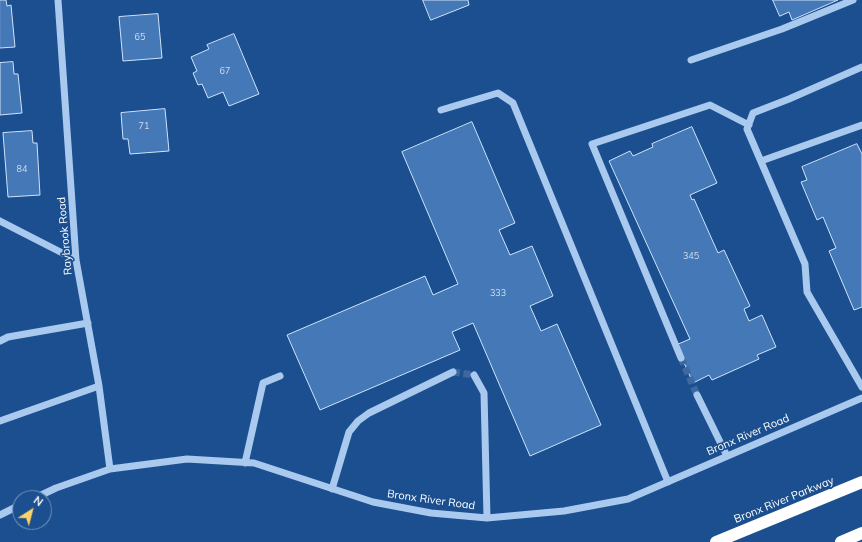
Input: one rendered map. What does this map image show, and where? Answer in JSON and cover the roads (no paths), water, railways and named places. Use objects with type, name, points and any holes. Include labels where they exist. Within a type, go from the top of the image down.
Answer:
[{"type":"highway","name":"Bronx River Parkway","points":[[716,542],[862,482]]},
{"type":"highway","points":[[841,542],[862,533]]},
{"type":"street","name":"Raybrook Road","points":[[58,0],[76,260],[99,386],[110,469]]},
{"type":"street","points":[[691,60],[782,29],[852,0]]},
{"type":"street","points":[[862,67],[753,113],[747,130],[805,264],[807,292],[862,386]]},
{"type":"street","points":[[441,110],[498,93],[513,103],[668,482]]},
{"type":"street","points":[[681,358],[592,144],[710,105],[749,125]]},
{"type":"street","points":[[761,161],[862,125]]},
{"type":"street","points":[[0,221],[76,260]]},
{"type":"street","points":[[0,341],[8,337],[88,322]]},
{"type":"street","points":[[332,489],[349,432],[358,421],[369,413],[453,372]]},
{"type":"street","points":[[474,375],[484,393],[487,518]]},
{"type":"street","points":[[245,463],[263,383],[280,376]]},
{"type":"street","points":[[0,421],[99,386]]},
{"type":"street","points":[[697,395],[727,456]]},
{"type":"street","name":"Bronx River Road","points":[[52,490],[110,469],[187,459],[254,463],[380,504],[431,513],[487,518],[564,511],[628,499],[862,398]]},
{"type":"street","points":[[0,515],[12,509]]},
{"type":"tunnel","points":[[681,358],[697,395]]},
{"type":"tunnel","points":[[453,372],[474,375]]}]
